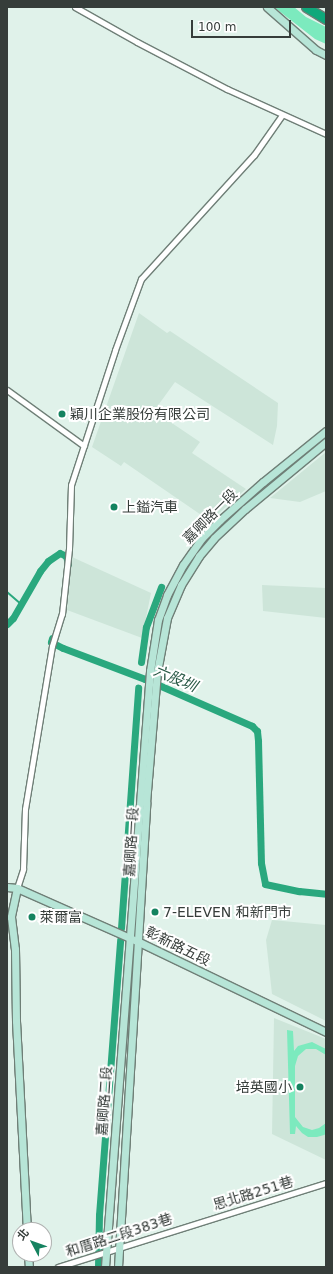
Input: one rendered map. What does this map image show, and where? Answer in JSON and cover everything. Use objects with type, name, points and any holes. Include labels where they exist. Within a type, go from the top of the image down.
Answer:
[{"type":"highway","points":[[306,7],[326,19]]},
{"type":"street","points":[[75,7],[137,42],[282,115],[326,134]]},
{"type":"street","points":[[267,7],[316,50],[326,55]]},
{"type":"street","points":[[27,1222],[16,1021],[15,949],[11,917],[23,868],[25,809],[52,646],[62,614],[66,576],[71,485],[115,350],[141,279],[254,155],[282,115]]},
{"type":"street","points":[[7,390],[84,446]]},
{"type":"street","name":"嘉卿路一段","points":[[153,672],[158,620],[167,595],[182,565],[202,538],[220,520],[326,431]]},
{"type":"street","name":"嘉卿路一段","points":[[153,672],[168,618],[181,585],[199,556],[225,526],[326,442]]},
{"type":"street","points":[[152,695],[153,672],[176,678]]},
{"type":"street","name":"嘉卿路一段","points":[[130,938],[152,695]]},
{"type":"street","name":"嘉卿路一段","points":[[139,942],[152,695]]},
{"type":"street","name":"彰新路五段","points":[[7,887],[17,888],[139,942],[326,1032]]},
{"type":"street","name":"嘉卿路二段","points":[[105,1267],[103,1252],[130,938]]},
{"type":"street","name":"嘉卿路二段","points":[[118,1267],[139,942]]},
{"type":"street","name":"思北路251巷","points":[[188,1226],[326,1183]]},
{"type":"street","name":"和厝路二段383巷","points":[[58,1267],[188,1226]]},
{"type":"shaded area","points":[[139,313],[167,333],[170,331],[278,403],[277,426],[273,445],[175,382],[154,411],[200,442],[192,453],[246,489],[210,521],[124,462],[121,466],[92,447]]},
{"type":"shaded area","points":[[326,452],[326,491],[300,502],[270,498]]},
{"type":"shaded area","points":[[72,557],[151,593],[142,638],[67,610]]},
{"type":"shaded area","points":[[262,585],[326,588],[326,618],[263,611]]},
{"type":"shaded area","points":[[272,920],[326,925],[326,1021],[272,994],[266,940]]},
{"type":"shaded area","name":"培英國小","points":[[274,1018],[326,1039],[326,1160],[272,1134]]},
{"type":"green space","points":[[274,7],[294,7],[306,17],[326,27],[326,44],[315,39]]},
{"type":"green space","points":[[287,1030],[293,1031],[294,1051],[298,1046],[312,1042],[326,1049],[326,1055],[316,1049],[306,1049],[298,1056],[295,1066],[295,1117],[303,1127],[312,1130],[319,1128],[326,1123],[326,1134],[324,1135],[308,1137],[296,1126],[295,1134],[290,1134]]},
{"type":"waterway","name":"六股圳","points":[[7,624],[13,618],[40,571],[48,561],[60,553],[66,556],[68,564]]},
{"type":"waterway","points":[[141,662],[146,627],[161,587]]},
{"type":"waterway","points":[[7,592],[21,604]]},
{"type":"waterway","name":"六股圳","points":[[52,638],[51,642],[63,648],[145,679],[252,726],[257,731],[258,741],[261,863],[265,884],[299,891],[326,894]]},
{"type":"waterway","points":[[121,928],[138,688]]},
{"type":"waterway","points":[[98,1267],[99,1215],[120,940]]},
{"type":"place","name":"穎川企業股份有限公司","points":[[62,414]]},
{"type":"place","name":"上鎰汽車","points":[[114,507]]},
{"type":"place","name":"7-ELEVEN 和新門市","points":[[155,912]]},
{"type":"place","name":"萊爾富","points":[[32,917]]},
{"type":"place","name":"培英國小","points":[[300,1087]]}]
